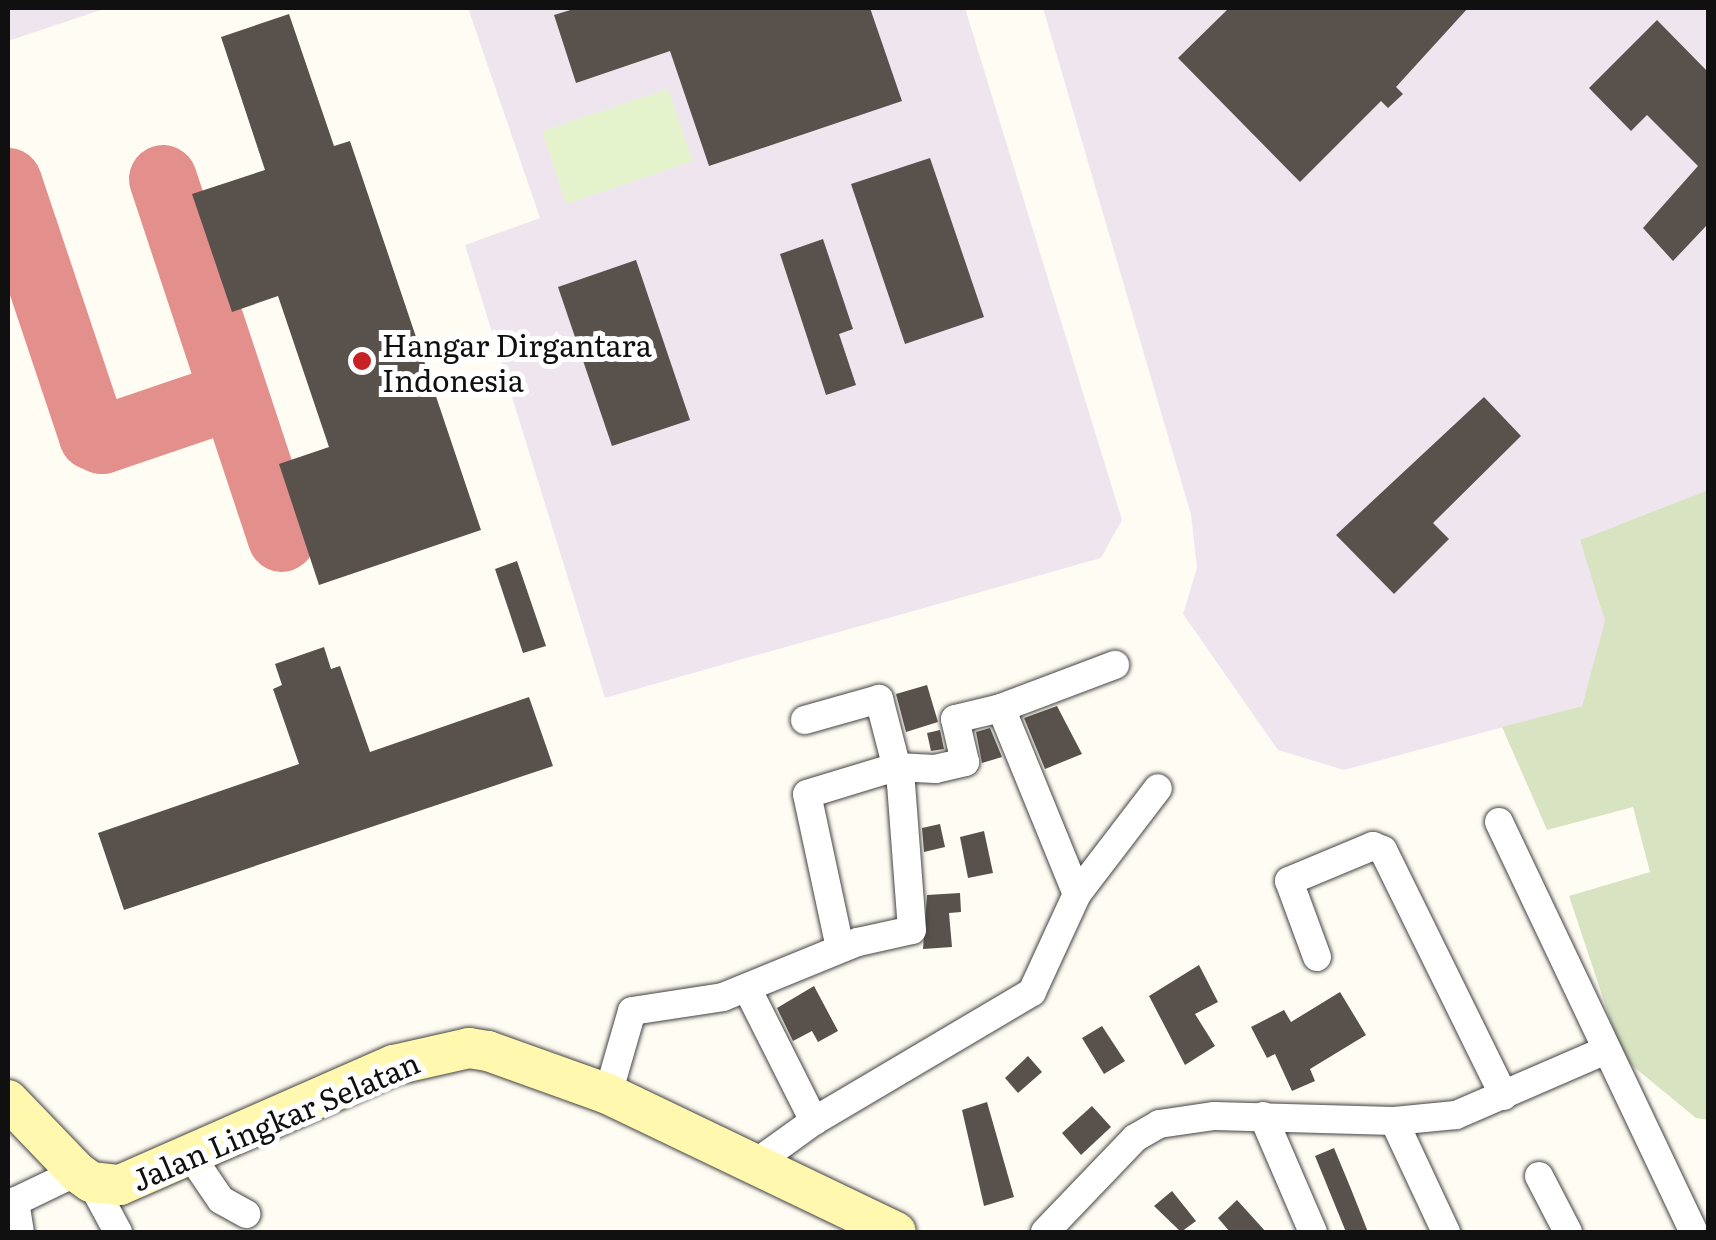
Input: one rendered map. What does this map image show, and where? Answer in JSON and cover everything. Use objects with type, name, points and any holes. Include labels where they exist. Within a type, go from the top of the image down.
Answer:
[{"type":"main road","name":"Jalan Lingkar Selatan","points":[[84,1178],[120,1185],[394,1065],[468,1048],[541,1066],[608,1094],[896,1232]]},
{"type":"main road","points":[[8,1100],[84,1178]]},
{"type":"street","points":[[840,948],[826,857],[807,794],[896,767],[935,769],[964,762],[955,720],[1001,708],[1115,665]]},
{"type":"street","points":[[608,1094],[632,1011],[748,990],[840,948],[912,930],[896,767],[879,700],[804,720]]},
{"type":"street","points":[[1001,708],[1077,894]]},
{"type":"street","points":[[754,1165],[814,1121],[1032,992],[1077,894],[1158,788]]},
{"type":"street","points":[[1500,822],[1604,1051],[1694,1232]]},
{"type":"street","points":[[1317,957],[1289,881],[1374,846],[1384,850],[1504,1096]]},
{"type":"street","points":[[748,990],[814,1121]]},
{"type":"street","points":[[1045,1232],[1135,1138],[1159,1124],[1263,1116],[1394,1121],[1456,1116],[1604,1051]]},
{"type":"street","points":[[1263,1116],[1314,1232]]},
{"type":"street","points":[[1394,1121],[1446,1232]]},
{"type":"street","points":[[191,1156],[221,1200],[246,1214]]},
{"type":"street","points":[[1539,1176],[1568,1232]]},
{"type":"street","points":[[20,1232],[11,1203],[84,1178],[118,1232]]},
{"type":"shaded area","points":[[8,8],[107,8],[8,41]]},
{"type":"shaded area","points":[[468,8],[965,8],[1122,520],[1101,558],[605,698],[465,245],[540,218]]},
{"type":"shaded area","points":[[1043,8],[1708,8],[1708,490],[1580,540],[1606,621],[1582,706],[1344,770],[1278,750],[1183,614],[1197,568],[1191,515]]},
{"type":"green space","points":[[668,89],[693,161],[566,204],[542,131]]},
{"type":"green space","points":[[1708,490],[1708,1120],[1696,1118],[1623,1058],[1569,896],[1650,872],[1633,807],[1547,830],[1502,727],[1582,706],[1605,621],[1580,540]]},
{"type":"building","points":[[577,8],[870,8],[902,101],[709,166],[670,51],[576,83],[554,15]]},
{"type":"building","points":[[1229,8],[1468,8],[1396,87],[1403,94],[1388,108],[1381,101],[1300,182],[1178,58]]},
{"type":"building","name":"Hangar Dirgantara Indonesia","points":[[289,14],[334,146],[350,141],[481,530],[319,585],[279,464],[329,447],[278,296],[232,312],[192,194],[265,170],[221,37]]},
{"type":"building","points":[[1657,20],[1708,72],[1708,224],[1673,261],[1643,228],[1698,166],[1647,115],[1631,131],[1589,88]]},
{"type":"building","points":[[930,158],[984,317],[905,344],[851,184]]},
{"type":"building","points":[[823,239],[853,329],[839,334],[856,385],[826,395],[780,254]]},
{"type":"building","points":[[636,260],[690,420],[612,446],[558,287]]},
{"type":"building","points":[[1484,397],[1521,436],[1433,523],[1449,539],[1394,594],[1336,535]]},
{"type":"building","points":[[517,561],[546,646],[523,653],[495,569]]},
{"type":"building","points":[[324,647],[331,669],[340,666],[370,752],[529,697],[553,766],[124,910],[98,833],[299,764],[273,689],[282,685],[275,664]]},
{"type":"building","points":[[927,685],[938,722],[906,732],[896,694]]},
{"type":"building","points":[[1057,706],[1082,754],[1045,769],[1024,718]]},
{"type":"building","points":[[990,728],[1002,757],[982,763],[976,732]]},
{"type":"building","points":[[940,730],[944,749],[931,751],[927,733]]},
{"type":"building","points":[[940,824],[945,847],[924,852],[922,828]]},
{"type":"building","points":[[984,831],[993,873],[968,878],[960,837]]},
{"type":"building","points":[[960,893],[961,912],[949,913],[952,947],[923,949],[927,895]]},
{"type":"building","points":[[1199,965],[1218,1002],[1195,1014],[1215,1046],[1185,1065],[1149,996]]},
{"type":"building","points":[[814,986],[838,1031],[818,1042],[812,1031],[793,1041],[777,1008]]},
{"type":"building","points":[[1340,992],[1366,1035],[1310,1069],[1315,1081],[1292,1091],[1275,1054],[1267,1058],[1251,1027],[1284,1010],[1291,1022]]},
{"type":"building","points":[[1102,1026],[1125,1061],[1104,1074],[1082,1038]]},
{"type":"building","points":[[1028,1056],[1042,1072],[1018,1093],[1005,1078]]},
{"type":"building","points":[[987,1102],[1014,1197],[984,1206],[962,1110]]},
{"type":"building","points":[[1092,1106],[1111,1127],[1081,1155],[1062,1133]]},
{"type":"building","points":[[1334,1148],[1368,1232],[1346,1232],[1315,1156]]},
{"type":"building","points":[[1172,1191],[1196,1221],[1181,1232],[1154,1206]]},
{"type":"building","points":[[1237,1200],[1266,1232],[1230,1232],[1218,1218]]},
{"type":"taxiway","points":[[163,179],[282,538]]},
{"type":"taxiway","points":[[8,182],[93,436],[102,440],[234,395]]},
{"type":"place","name":"Hangar Dirgantara Indonesia","points":[[362,361]]}]
